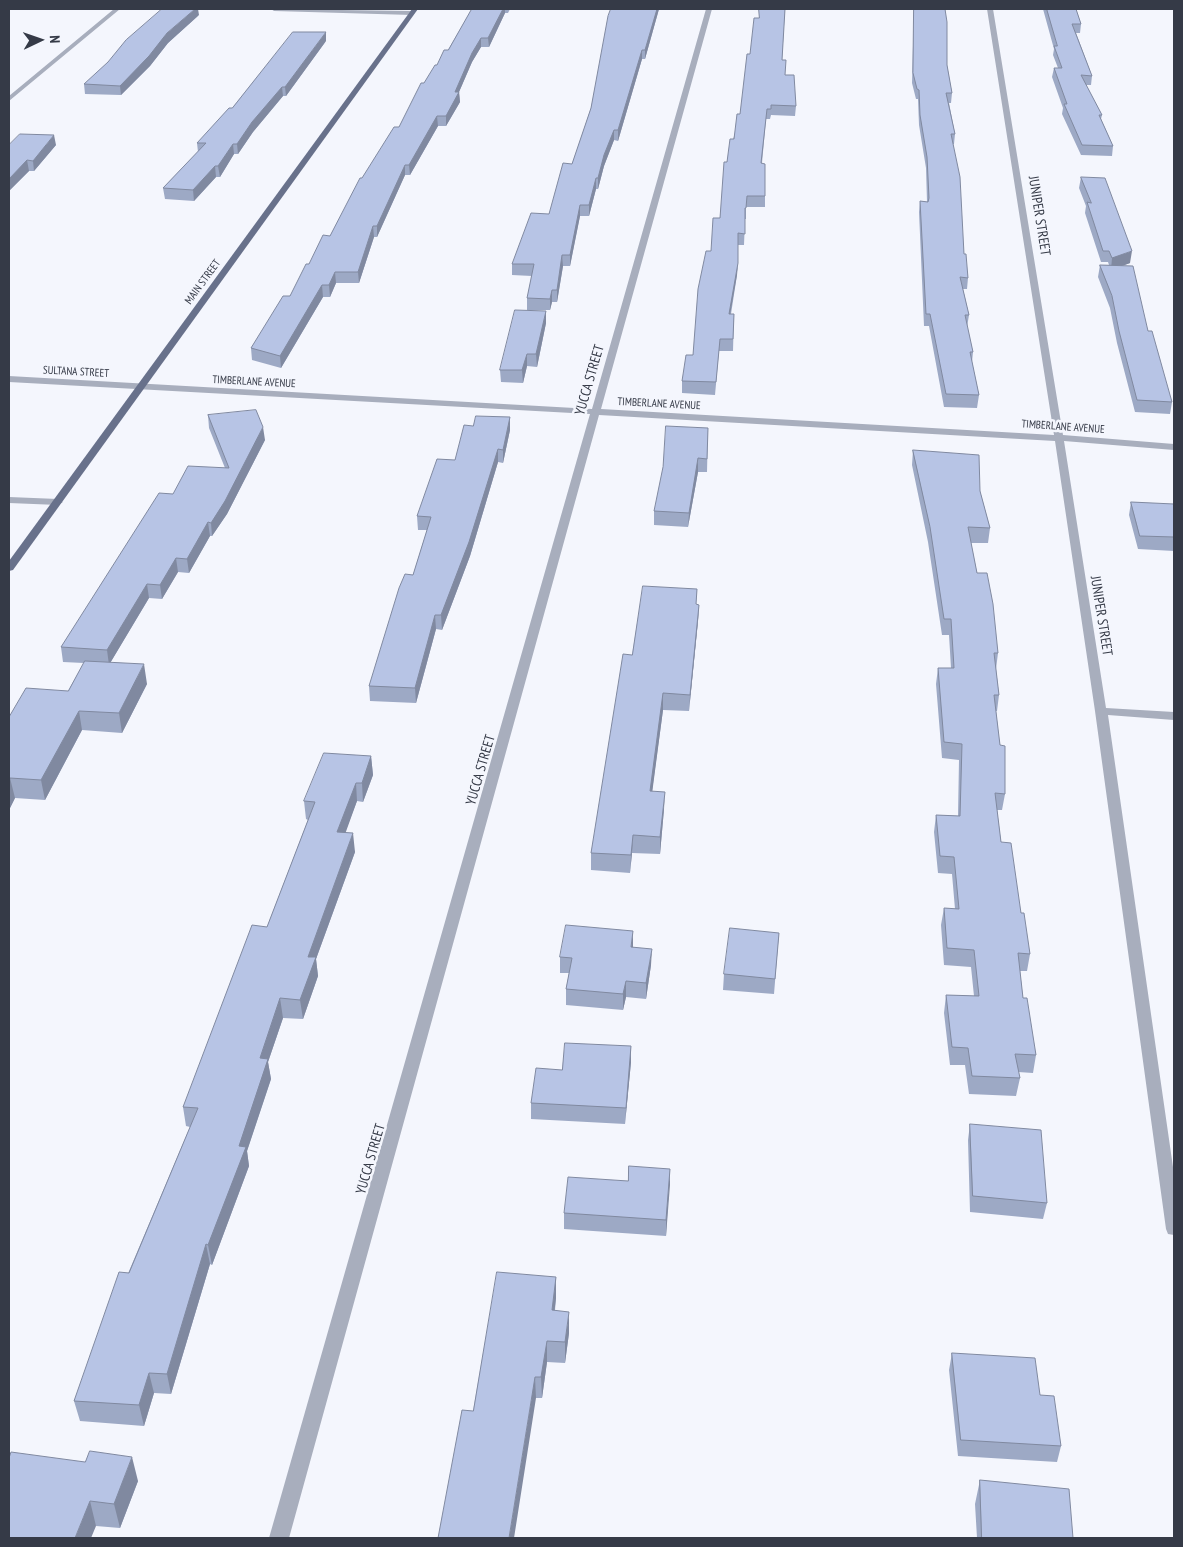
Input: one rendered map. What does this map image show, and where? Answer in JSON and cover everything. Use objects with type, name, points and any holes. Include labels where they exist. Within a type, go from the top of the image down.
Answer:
[{"type":"main road","name":"MAIN STREET","points":[[9,568],[414,11]]},
{"type":"street","points":[[9,99],[117,9]]},
{"type":"street","points":[[274,9],[414,11]]},
{"type":"street","name":"YUCCA STREET","points":[[279,1538],[709,9]]},
{"type":"street","name":"JUNIPER STREET","points":[[990,9],[1059,438],[1169,1157],[1174,1230]]},
{"type":"street","name":"SULTANA STREET","points":[[9,379],[142,387]]},
{"type":"street","name":"TIMBERLANE AVENUE","points":[[142,387],[1059,438],[1174,447]]},
{"type":"street","points":[[9,500],[58,502]]},
{"type":"street","points":[[1101,711],[1174,716]]},
{"type":"building","points":[[162,9],[195,9],[167,33],[149,56],[120,86],[84,84],[108,62],[126,40]]},
{"type":"building","points":[[472,9],[503,9],[488,38],[481,38],[472,53],[455,92],[459,92],[446,116],[437,116],[409,165],[405,165],[377,226],[373,226],[358,272],[335,272],[329,285],[322,285],[280,356],[251,348],[283,296],[290,296],[323,235],[330,236],[360,178],[362,178],[394,127],[399,127],[421,83],[424,83],[435,65],[437,65],[444,50],[448,50]]},
{"type":"building","points":[[611,9],[657,9],[645,50],[642,50],[618,130],[614,130],[604,155],[589,205],[580,205],[570,255],[562,255],[557,290],[552,290],[550,299],[527,298],[534,264],[512,264],[531,213],[549,214],[563,163],[572,164],[591,108],[608,16]]},
{"type":"building","points":[[759,9],[785,9],[782,60],[786,60],[785,75],[794,75],[796,106],[771,105],[771,109],[767,109],[761,163],[765,164],[765,196],[747,196],[745,234],[738,233],[738,263],[729,314],[734,314],[733,339],[720,339],[716,382],[682,381],[686,355],[693,355],[698,289],[706,251],[711,251],[713,218],[720,218],[724,162],[727,162],[730,139],[734,139],[737,114],[740,114],[747,54],[750,54],[754,18],[759,18]]},
{"type":"building","points":[[914,9],[945,9],[947,22],[947,65],[952,93],[946,93],[955,134],[951,134],[960,177],[964,254],[966,254],[968,278],[960,277],[969,315],[965,315],[973,352],[970,352],[979,395],[946,394],[930,314],[926,314],[920,201],[928,202],[929,198],[927,157],[920,115],[919,90],[917,89],[913,73]]},
{"type":"building","points":[[1047,9],[1076,9],[1081,24],[1072,24],[1092,76],[1081,75],[1102,115],[1099,115],[1113,146],[1082,145],[1064,104],[1067,104],[1054,68],[1062,68],[1054,46],[1057,46]]},
{"type":"building","points":[[293,32],[326,32],[285,87],[282,87],[252,122],[237,144],[233,144],[218,166],[215,166],[193,190],[163,188],[206,143],[197,143],[229,108],[232,108]]},
{"type":"building","points":[[20,134],[54,135],[33,161],[27,160],[9,179],[9,145]]},
{"type":"building","points":[[1081,177],[1105,178],[1132,251],[1112,258],[1109,251],[1103,251],[1087,202],[1091,203]]},
{"type":"building","points":[[1100,265],[1133,266],[1148,331],[1152,331],[1172,402],[1137,400],[1112,296]]},
{"type":"building","points":[[515,310],[546,311],[536,354],[527,354],[522,370],[500,370]]},
{"type":"building","points":[[256,410],[263,427],[225,501],[211,523],[208,522],[187,559],[176,558],[160,585],[147,584],[107,650],[61,647],[159,493],[173,494],[188,466],[229,468],[208,415]]},
{"type":"building","points":[[476,416],[510,417],[503,450],[498,449],[469,542],[441,615],[435,615],[415,688],[369,686],[399,588],[405,574],[413,575],[431,517],[417,516],[437,459],[455,460],[464,425],[473,426]]},
{"type":"building","points":[[666,426],[708,428],[707,459],[698,458],[689,513],[654,511],[663,467]]},
{"type":"building","points":[[913,450],[979,455],[980,491],[990,528],[968,527],[977,573],[987,573],[993,604],[998,653],[994,653],[999,695],[994,695],[1000,745],[1005,746],[1005,794],[995,793],[1001,842],[1011,843],[1021,913],[1024,913],[1030,954],[1018,953],[1023,998],[1027,998],[1036,1055],[1015,1054],[1020,1078],[972,1076],[968,1048],[952,1047],[946,995],[979,996],[974,950],[947,948],[944,908],[959,909],[954,857],[940,856],[936,815],[960,816],[962,744],[944,742],[938,668],[954,668],[951,619],[944,619],[930,527]]},
{"type":"building","points":[[1131,502],[1174,504],[1174,537],[1140,536]]},
{"type":"building","points":[[643,586],[697,589],[696,604],[699,605],[690,695],[663,693],[650,791],[665,792],[660,837],[633,835],[631,855],[591,853],[623,654],[632,655]]},
{"type":"building","points":[[85,661],[144,664],[119,713],[79,711],[41,780],[10,778],[9,781],[9,717],[26,688],[68,691]]},
{"type":"building","points":[[324,753],[371,756],[362,783],[356,783],[337,832],[353,833],[308,957],[316,957],[300,1000],[280,998],[260,1058],[268,1059],[239,1146],[246,1147],[208,1245],[206,1244],[167,1374],[149,1373],[139,1405],[74,1401],[119,1272],[129,1273],[198,1108],[183,1107],[252,925],[267,927],[315,802],[304,801]]},
{"type":"building","points":[[566,925],[633,931],[631,947],[652,949],[646,983],[626,981],[623,994],[566,989],[572,958],[560,957]]},
{"type":"building","points":[[730,928],[779,933],[775,979],[724,974]]},
{"type":"building","points":[[565,1043],[631,1046],[626,1108],[531,1103],[536,1068],[562,1070]]},
{"type":"building","points":[[970,1124],[1041,1130],[1047,1203],[973,1196]]},
{"type":"building","points":[[629,1166],[670,1169],[666,1220],[564,1213],[568,1177],[628,1181]]},
{"type":"building","points":[[497,1272],[556,1277],[552,1310],[569,1312],[565,1342],[547,1341],[541,1377],[535,1377],[509,1538],[438,1538],[462,1410],[473,1411]]},
{"type":"building","points":[[952,1353],[1035,1358],[1040,1395],[1054,1396],[1061,1446],[961,1440]]},
{"type":"building","points":[[90,1451],[132,1457],[114,1504],[90,1501],[75,1538],[9,1538],[9,1458],[11,1452],[85,1462]]},
{"type":"building","points":[[980,1480],[1069,1489],[1073,1538],[982,1538]]}]
